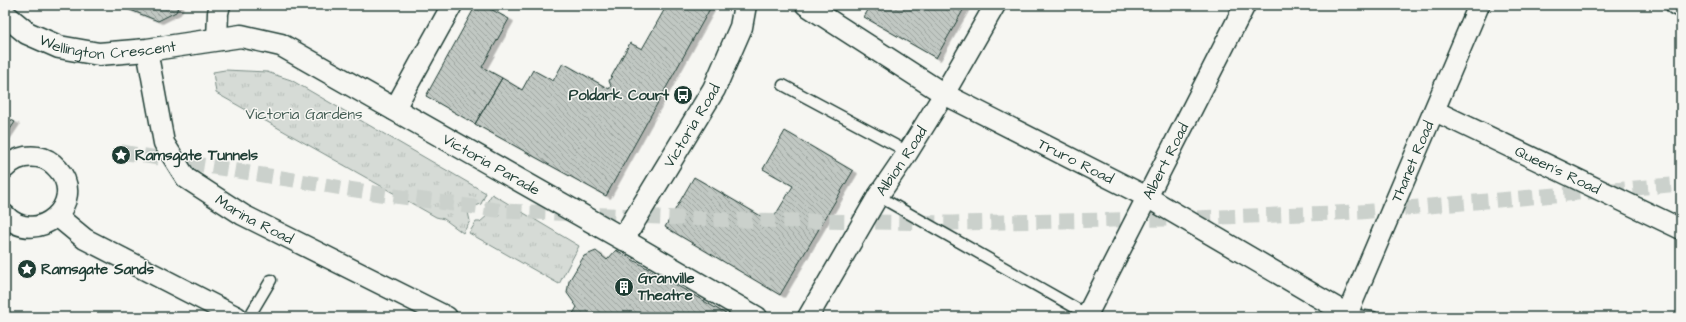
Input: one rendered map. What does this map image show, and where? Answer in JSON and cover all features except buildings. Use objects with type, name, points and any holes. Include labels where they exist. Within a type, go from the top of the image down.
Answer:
[{"type":"main road","name":"Victoria Road","points":[[624,239],[714,90],[741,27],[745,5]]},
{"type":"main road","name":"Wellington Crescent","points":[[5,15],[26,33],[59,47],[99,54],[147,50],[217,40]]},
{"type":"main road","name":"Victoria Parade","points":[[217,40],[241,36],[281,45],[624,239]]},
{"type":"street","points":[[217,40],[218,13],[220,5]]},
{"type":"street","points":[[394,110],[452,5]]},
{"type":"street","name":"Truro Road","points":[[806,5],[944,94],[1147,197],[1346,316]]},
{"type":"street","name":"Albion Road","points":[[808,317],[878,196],[908,152],[944,94],[995,5]]},
{"type":"street","name":"Albert Road","points":[[1087,316],[1244,5]]},
{"type":"street","name":"Thanet Road","points":[[1346,316],[1435,111],[1479,5]]},
{"type":"street","points":[[1676,5],[1681,7]]},
{"type":"street","name":"Marina Road","points":[[147,50],[164,143],[186,178],[243,215],[447,317]]},
{"type":"street","name":"Queen's Road","points":[[1435,111],[1681,229]]},
{"type":"street","points":[[5,168],[19,158],[31,156],[43,158],[53,163],[61,172],[66,183],[65,200],[57,216],[43,225],[26,227],[15,223],[5,215]]},
{"type":"street","points":[[57,216],[85,240],[237,317]]},
{"type":"street","name":"Victoria Parade","points":[[624,239],[757,317]]},
{"type":"lane","points":[[782,85],[908,152]]},
{"type":"lane","points":[[878,196],[1087,316]]},
{"type":"lane","points":[[249,317],[271,280]]},
{"type":"lane","points":[[1346,316],[1373,317]]},
{"type":"green space","name":"Victoria Gardens","points":[[225,70],[267,72],[291,80],[486,193],[481,204],[470,208],[468,212],[470,221],[463,233],[444,219],[436,217],[216,93],[213,72]]},
{"type":"green space","points":[[492,194],[579,246],[559,284],[469,233],[476,222],[480,222],[488,215],[488,209],[485,205]]},
{"type":"tunnel","points":[[121,152],[380,194],[504,211],[736,220],[952,223],[1167,219],[1360,212],[1681,184]]},
{"type":"place","name":"Poldark Court","points":[[683,95]]},
{"type":"place","name":"Ramsgate Tunnels","points":[[121,155]]},
{"type":"place","name":"Ramsgate Sands","points":[[27,269]]},
{"type":"place","name":"Granville Theatre","points":[[624,287]]}]
